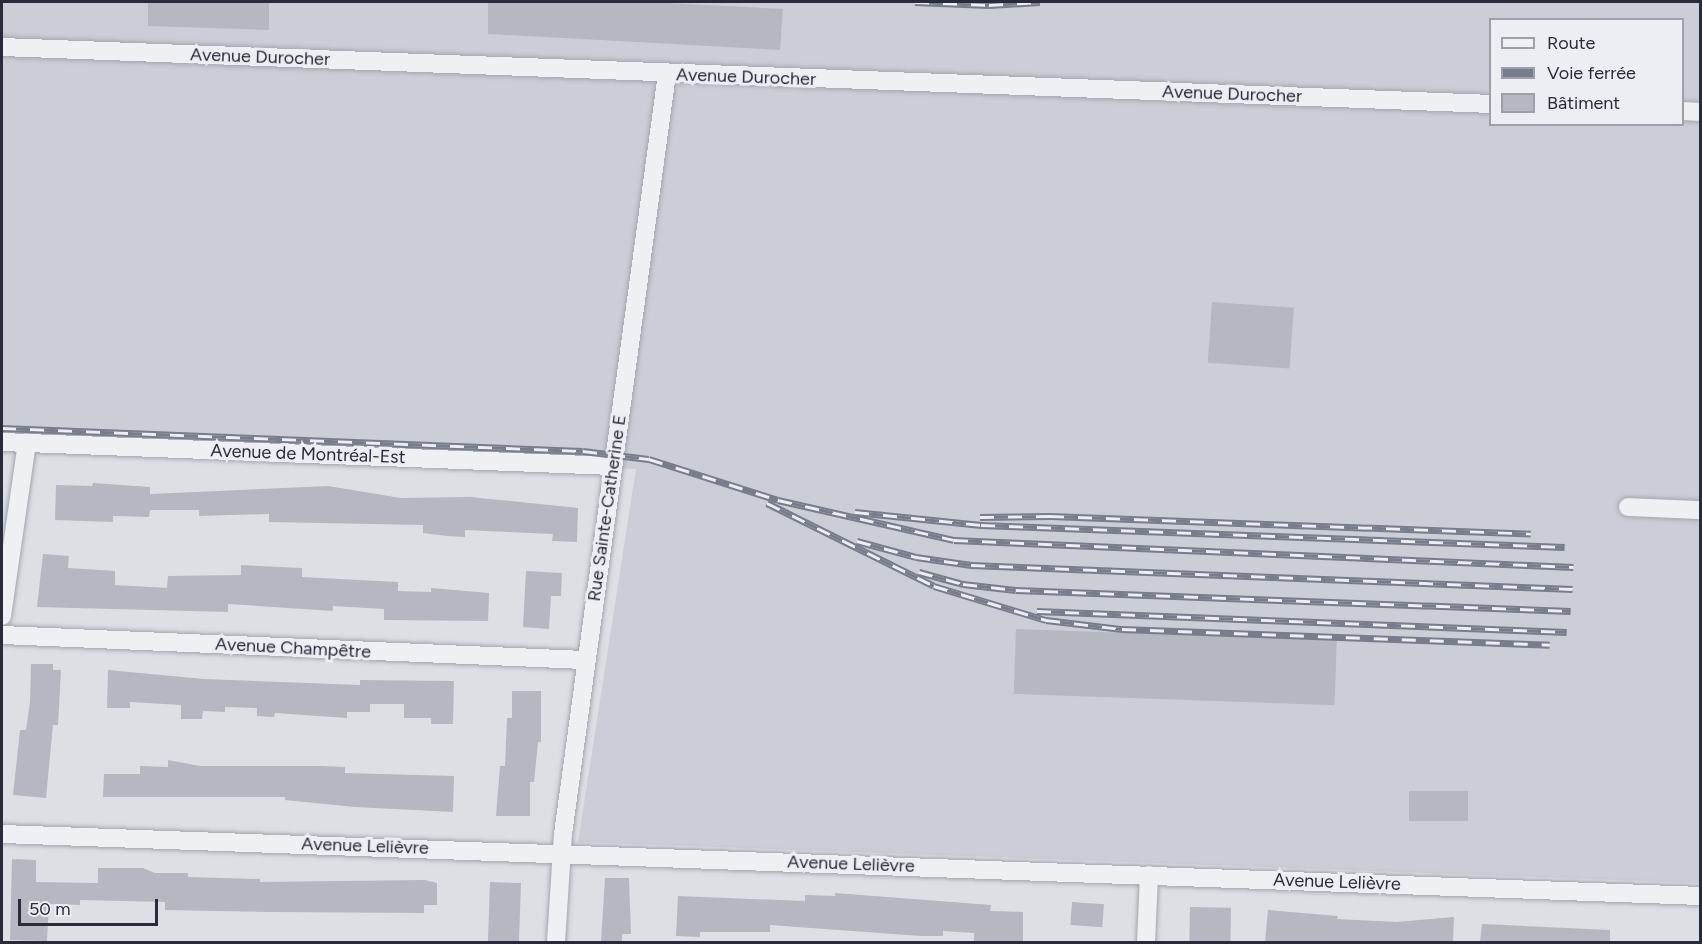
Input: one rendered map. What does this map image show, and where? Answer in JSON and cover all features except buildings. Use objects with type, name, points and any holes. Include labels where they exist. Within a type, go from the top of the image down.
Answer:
[{"type":"street","name":"Avenue Durocher","points":[[2,46],[667,74],[1489,104]]},
{"type":"street","name":"Rue Sainte-Catherine E","points":[[556,942],[561,852],[585,660],[614,466],[667,74]]},
{"type":"street","points":[[1684,111],[1701,112]]},
{"type":"street","name":"Avenue de Montréal-Est","points":[[2,442],[614,466]]},
{"type":"street","points":[[2,616],[27,443]]},
{"type":"street","points":[[1628,507],[1701,510]]},
{"type":"street","name":"Avenue Champêtre","points":[[2,635],[585,660]]},
{"type":"street","name":"Avenue Lelièvre","points":[[2,834],[561,852],[1701,896]]},
{"type":"street","points":[[1146,942],[1149,875]]},
{"type":"shaded area","points":[[2,2],[1700,2],[1700,883],[578,842],[636,469],[2,448]]},
{"type":"railway","points":[[915,2],[989,5],[1040,2]]},
{"type":"railway","points":[[2,428],[583,451],[649,459],[778,500],[954,540],[1573,567]]},
{"type":"railway","points":[[767,503],[934,586],[1046,620],[1122,629],[1550,645]]},
{"type":"railway","points":[[855,512],[981,525],[1565,547]]},
{"type":"railway","points":[[980,517],[1050,516],[1531,534]]},
{"type":"railway","points":[[857,541],[916,557],[971,565],[1573,589]]},
{"type":"railway","points":[[919,572],[963,584],[1016,590],[1571,611]]},
{"type":"railway","points":[[1037,611],[1567,632]]}]
